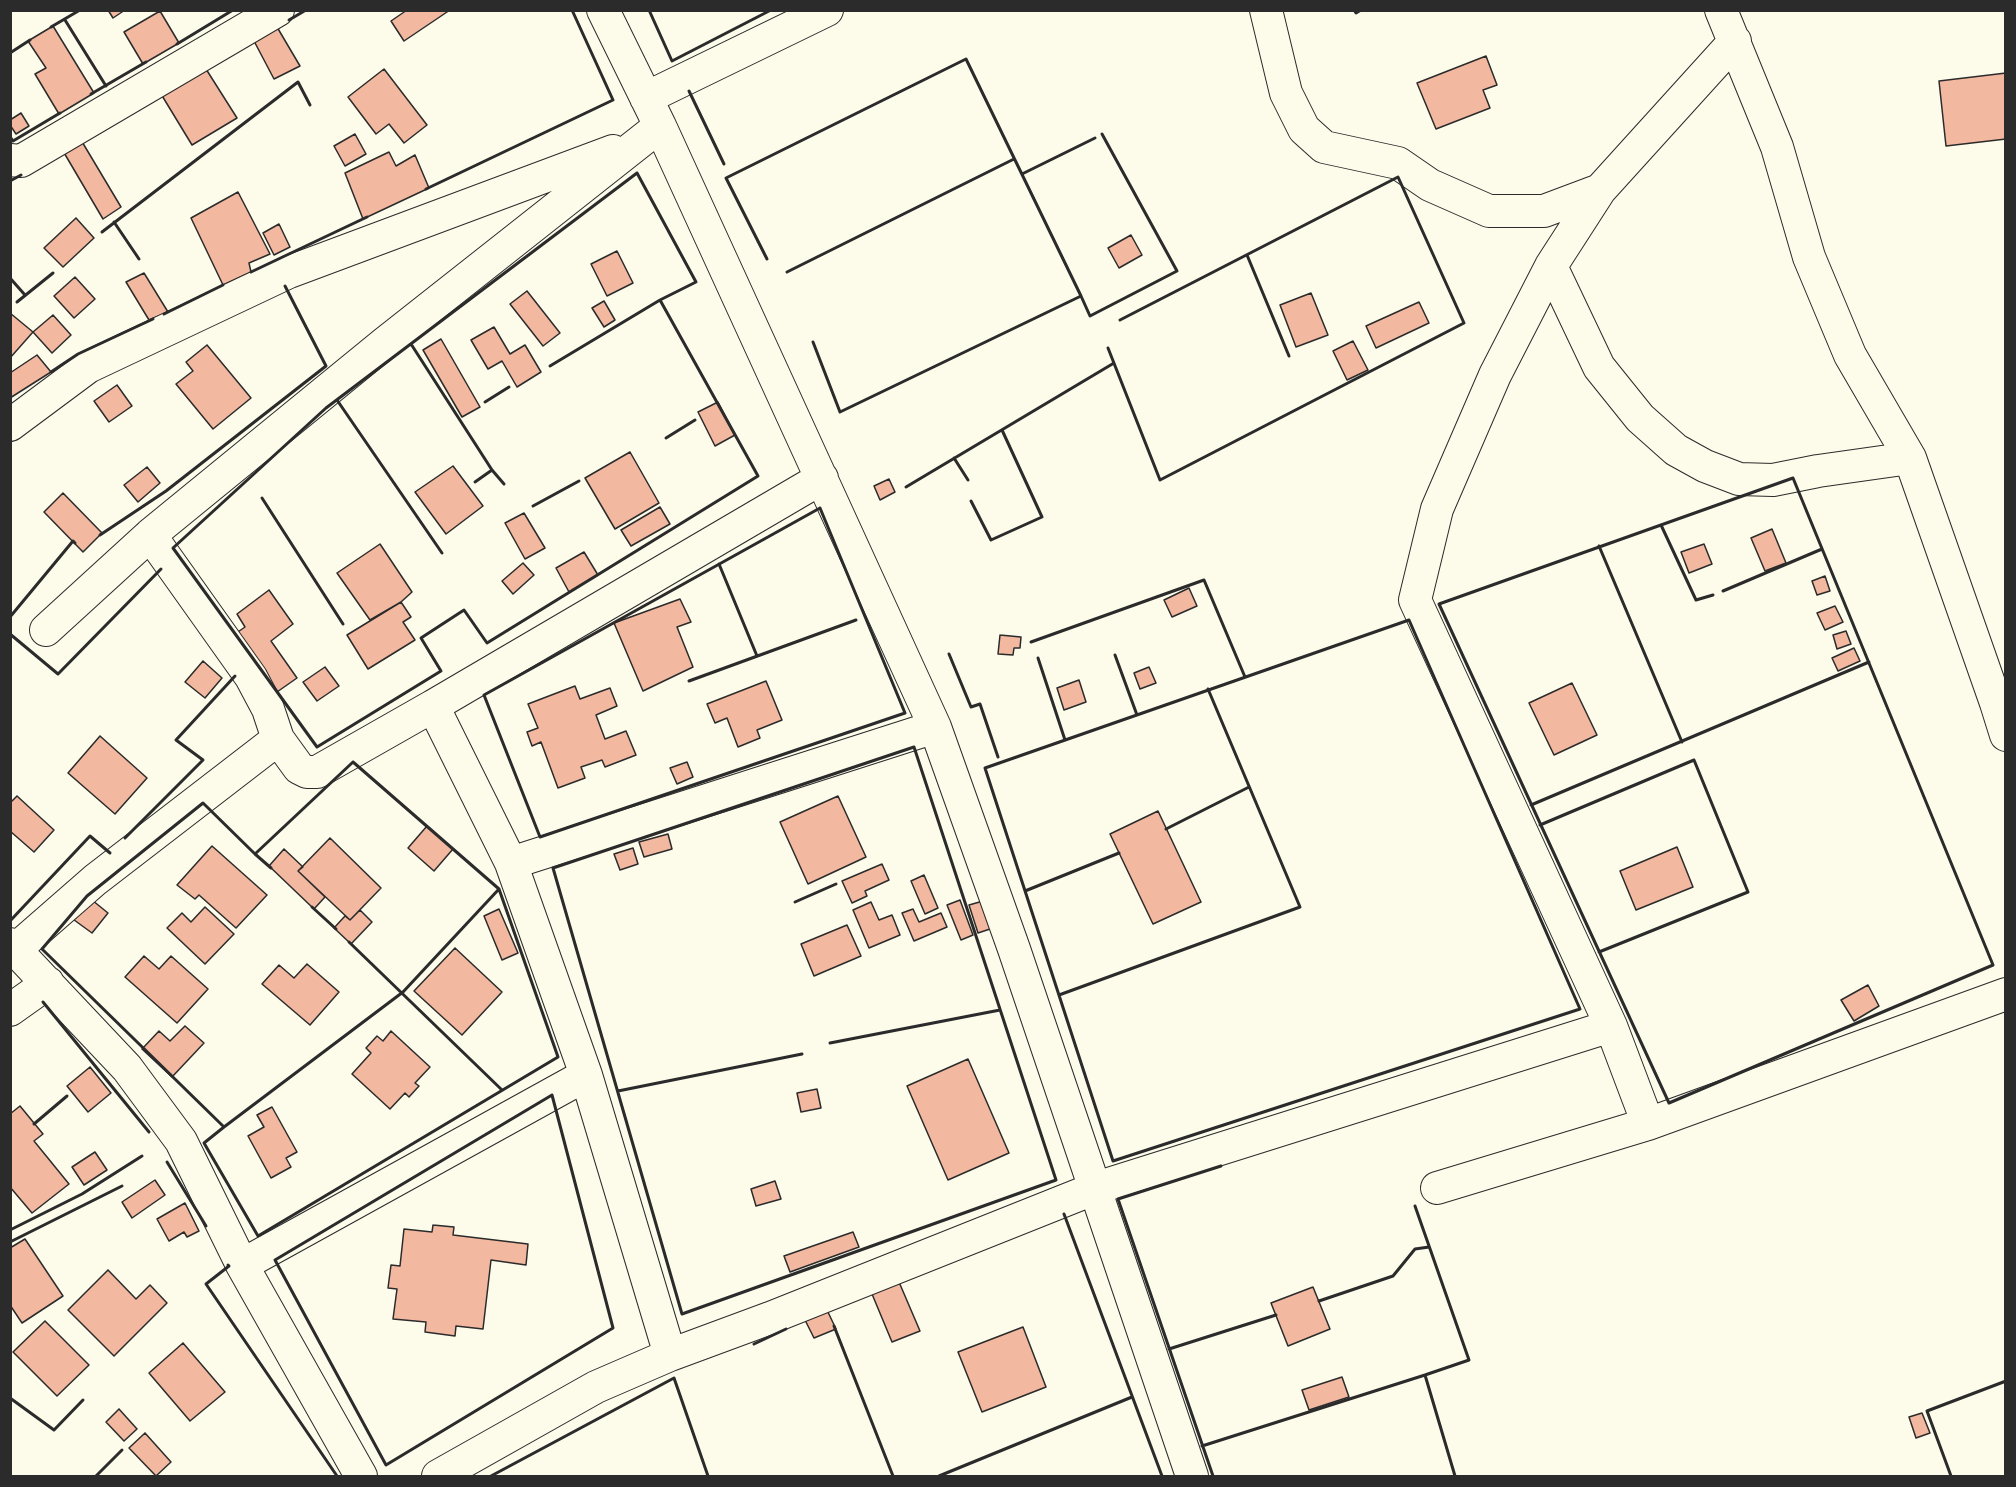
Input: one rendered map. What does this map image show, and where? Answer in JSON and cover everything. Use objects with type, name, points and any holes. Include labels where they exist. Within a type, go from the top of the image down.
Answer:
[{"type":"street","points":[[10,160],[21,161],[278,10]]},
{"type":"street","points":[[603,10],[646,98],[651,133],[822,478],[935,727],[1014,949],[1192,1476]]},
{"type":"street","points":[[646,98],[827,10]]},
{"type":"street","points":[[1266,10],[1286,93],[1304,129],[1324,147],[1398,163],[1430,185],[1489,211],[1544,211],[1600,190]]},
{"type":"street","points":[[1721,10],[1777,147],[1809,257],[1850,355],[1910,458],[2006,735]]},
{"type":"street","points":[[1648,1124],[1611,1026],[1415,600],[1437,509],[1495,375],[1551,266],[1600,190],[1735,41]]},
{"type":"street","points":[[10,425],[88,367],[289,272],[651,133]]},
{"type":"street","points":[[46,630],[150,535],[385,343],[651,133]]},
{"type":"street","points":[[1551,266],[1599,367],[1640,418],[1676,450],[1705,466],[1739,479],[1773,480],[1910,458]]},
{"type":"street","points":[[150,535],[251,677],[268,709],[278,739],[299,768],[307,772],[317,772],[822,478]]},
{"type":"street","points":[[433,706],[511,863],[586,1075],[670,1355]]},
{"type":"street","points":[[511,863],[935,727]]},
{"type":"street","points":[[278,739],[13,946],[127,1068],[181,1141],[242,1265],[361,1476]]},
{"type":"street","points":[[10,1010],[48,983]]},
{"type":"street","points":[[1437,1188],[1648,1124],[2006,994]]},
{"type":"street","points":[[438,1476],[596,1388],[670,1355],[771,1318],[1096,1188],[1611,1026]]},
{"type":"street","points":[[242,1265],[586,1075]]},
{"type":"building","points":[[108,10],[125,10],[113,18]]},
{"type":"building","points":[[407,10],[450,10],[404,41],[391,21]]},
{"type":"building","points":[[160,11],[179,43],[143,64],[124,32]]},
{"type":"building","points":[[53,26],[94,93],[59,114],[35,74],[46,68],[28,41]]},
{"type":"building","points":[[277,27],[300,66],[274,79],[254,41]]},
{"type":"building","points":[[1486,56],[1497,85],[1483,90],[1490,108],[1436,129],[1417,83]]},
{"type":"building","points":[[206,69],[237,118],[192,145],[161,94]]},
{"type":"building","points":[[384,69],[427,125],[404,143],[389,124],[376,134],[348,97]]},
{"type":"building","points":[[2006,73],[2006,139],[1946,146],[1939,81]]},
{"type":"building","points":[[21,113],[29,126],[16,134],[10,125],[10,120]]},
{"type":"building","points":[[355,134],[366,154],[345,166],[334,146]]},
{"type":"building","points":[[81,140],[121,207],[103,219],[63,151]]},
{"type":"building","points":[[389,152],[396,166],[415,155],[429,188],[363,219],[345,173]]},
{"type":"building","points":[[238,192],[270,254],[249,263],[251,272],[223,285],[191,218]]},
{"type":"building","points":[[76,218],[94,238],[63,267],[44,248]]},
{"type":"building","points":[[279,224],[290,247],[274,255],[263,233]]},
{"type":"building","points":[[1131,235],[1142,255],[1119,268],[1108,248]]},
{"type":"building","points":[[617,251],[633,283],[607,296],[591,264]]},
{"type":"building","points":[[144,273],[168,312],[149,320],[126,282]]},
{"type":"building","points":[[75,277],[95,299],[74,318],[54,296]]},
{"type":"building","points":[[527,291],[560,333],[543,346],[510,304]]},
{"type":"building","points":[[1311,293],[1328,335],[1296,347],[1280,305]]},
{"type":"building","points":[[604,301],[615,320],[604,327],[592,308]]},
{"type":"building","points":[[1419,302],[1429,323],[1376,348],[1366,326]]},
{"type":"building","points":[[10,313],[33,332],[10,358]]},
{"type":"building","points":[[53,315],[71,335],[52,353],[33,332]]},
{"type":"building","points":[[494,327],[510,354],[525,345],[541,372],[517,387],[502,361],[488,369],[471,340]]},
{"type":"building","points":[[441,339],[480,407],[462,417],[423,350]]},
{"type":"building","points":[[1353,341],[1368,370],[1347,380],[1333,351]]},
{"type":"building","points":[[207,345],[251,398],[213,429],[176,384],[193,371],[186,362]]},
{"type":"building","points":[[37,355],[51,372],[10,398],[10,373]]},
{"type":"building","points":[[117,385],[132,406],[109,422],[94,401]]},
{"type":"building","points":[[718,402],[735,435],[715,446],[698,412]]},
{"type":"building","points":[[630,452],[659,503],[615,529],[585,478]]},
{"type":"building","points":[[453,466],[483,506],[446,534],[415,492]]},
{"type":"building","points":[[147,467],[160,483],[138,502],[124,485]]},
{"type":"building","points":[[889,479],[895,492],[880,500],[874,486]]},
{"type":"building","points":[[63,493],[102,533],[83,552],[44,512]]},
{"type":"building","points":[[660,507],[670,524],[631,546],[621,530]]},
{"type":"building","points":[[524,513],[545,548],[525,559],[505,523]]},
{"type":"building","points":[[1772,529],[1786,563],[1765,571],[1751,538]]},
{"type":"building","points":[[380,544],[412,592],[401,602],[370,620],[337,573]]},
{"type":"building","points":[[1704,544],[1712,564],[1689,573],[1681,552]]},
{"type":"building","points":[[584,552],[598,575],[569,592],[556,568]]},
{"type":"building","points":[[523,563],[534,575],[513,594],[502,581]]},
{"type":"building","points":[[1825,576],[1830,591],[1817,595],[1812,581]]},
{"type":"building","points":[[1189,588],[1197,606],[1172,617],[1164,600]]},
{"type":"building","points":[[269,590],[293,624],[271,641],[297,678],[277,692],[235,634],[245,627],[237,614]]},
{"type":"building","points":[[680,599],[691,622],[677,627],[693,667],[643,691],[614,623]]},
{"type":"building","points":[[401,602],[411,617],[403,622],[415,640],[368,669],[347,635]]},
{"type":"building","points":[[1835,606],[1843,622],[1825,630],[1817,613]]},
{"type":"building","points":[[1846,631],[1851,644],[1837,649],[1833,635]]},
{"type":"building","points":[[1000,635],[1021,637],[1020,648],[1014,648],[1013,655],[998,654]]},
{"type":"building","points":[[1854,648],[1860,661],[1838,671],[1832,658]]},
{"type":"building","points":[[203,661],[222,678],[205,698],[185,682]]},
{"type":"building","points":[[325,667],[339,686],[317,701],[303,682]]},
{"type":"building","points":[[1149,667],[1156,683],[1140,689],[1134,673]]},
{"type":"building","points":[[1079,680],[1086,702],[1064,710],[1057,688]]},
{"type":"building","points":[[766,681],[782,720],[757,730],[760,738],[738,747],[727,718],[715,723],[707,704]]},
{"type":"building","points":[[1572,683],[1597,735],[1554,755],[1529,703]]},
{"type":"building","points":[[575,686],[580,699],[610,688],[617,706],[596,715],[605,739],[626,731],[636,755],[605,767],[602,760],[581,767],[585,778],[558,788],[541,742],[532,746],[527,732],[538,728],[528,704]]},
{"type":"building","points":[[100,736],[147,778],[115,814],[68,773]]},
{"type":"building","points":[[687,762],[693,777],[677,784],[670,768]]},
{"type":"building","points":[[17,796],[54,830],[34,852],[10,831],[10,803]]},
{"type":"building","points":[[838,796],[866,857],[808,884],[780,822]]},
{"type":"building","points":[[1158,811],[1201,902],[1153,924],[1110,834]]},
{"type":"building","points":[[427,826],[453,849],[434,871],[408,848]]},
{"type":"building","points":[[668,834],[672,849],[644,857],[639,842]]},
{"type":"building","points":[[330,838],[381,888],[350,920],[298,871]]},
{"type":"building","points":[[212,846],[267,895],[236,928],[199,895],[195,899],[177,885]]},
{"type":"building","points":[[1677,847],[1693,887],[1636,910],[1620,871]]},
{"type":"building","points":[[633,848],[638,864],[620,870],[614,854]]},
{"type":"building","points":[[284,849],[303,867],[298,871],[325,897],[314,909],[269,866]]},
{"type":"building","points":[[882,864],[889,880],[865,891],[867,896],[852,903],[842,881]]},
{"type":"building","points":[[924,875],[938,908],[925,914],[911,881]]},
{"type":"building","points":[[87,896],[108,913],[92,933],[70,917]]},
{"type":"building","points":[[960,900],[973,935],[961,940],[947,905]]},
{"type":"building","points":[[983,901],[993,928],[978,933],[969,905]]},
{"type":"building","points":[[871,902],[879,920],[892,915],[900,935],[869,948],[853,910]]},
{"type":"building","points":[[205,907],[234,934],[205,964],[167,928],[182,913],[191,922]]},
{"type":"building","points":[[499,909],[518,953],[502,960],[484,916]]},
{"type":"building","points":[[913,909],[919,922],[941,913],[947,927],[914,941],[902,913]]},
{"type":"building","points":[[360,910],[372,922],[351,944],[334,928],[345,916],[350,920]]},
{"type":"building","points":[[847,925],[861,956],[814,976],[801,944]]},
{"type":"building","points":[[455,948],[502,992],[462,1035],[414,991]]},
{"type":"building","points":[[144,956],[159,969],[171,956],[208,989],[177,1023],[125,977]]},
{"type":"building","points":[[307,964],[339,992],[310,1025],[262,984],[279,965],[294,978]]},
{"type":"building","points":[[1868,985],[1879,1006],[1854,1021],[1841,1000]]},
{"type":"building","points":[[185,1026],[204,1043],[172,1077],[142,1049],[159,1031],[170,1041]]},
{"type":"building","points":[[391,1031],[430,1067],[415,1083],[419,1086],[409,1097],[405,1093],[390,1109],[352,1074],[371,1053],[366,1048],[377,1036],[383,1041]]},
{"type":"building","points":[[968,1059],[1009,1153],[948,1180],[907,1086]]},
{"type":"building","points":[[90,1067],[111,1093],[88,1112],[67,1086]]},
{"type":"building","points":[[817,1089],[821,1108],[801,1112],[797,1093]]},
{"type":"building","points":[[20,1106],[43,1134],[34,1141],[69,1184],[32,1213],[10,1187],[10,1114]]},
{"type":"building","points":[[272,1107],[297,1152],[286,1158],[291,1167],[271,1178],[248,1136],[264,1127],[257,1115]]},
{"type":"building","points":[[95,1152],[107,1170],[84,1185],[72,1167]]},
{"type":"building","points":[[155,1180],[165,1195],[132,1218],[122,1202]]},
{"type":"building","points":[[775,1181],[781,1199],[756,1206],[751,1189]]},
{"type":"building","points":[[185,1203],[199,1231],[187,1237],[184,1232],[169,1241],[157,1219]]},
{"type":"building","points":[[433,1225],[454,1227],[453,1235],[528,1244],[526,1265],[491,1260],[483,1329],[456,1326],[455,1336],[425,1332],[426,1322],[393,1319],[397,1289],[388,1288],[391,1265],[400,1266],[404,1229],[432,1232]]},
{"type":"building","points":[[853,1232],[859,1247],[790,1272],[784,1256]]},
{"type":"building","points":[[25,1239],[63,1296],[22,1323],[10,1305],[10,1248]]},
{"type":"building","points":[[108,1270],[136,1299],[150,1285],[167,1303],[114,1356],[68,1310]]},
{"type":"building","points":[[899,1282],[920,1331],[892,1342],[872,1294]]},
{"type":"building","points":[[1313,1287],[1330,1329],[1288,1346],[1271,1303]]},
{"type":"building","points":[[827,1310],[836,1329],[814,1338],[805,1320]]},
{"type":"building","points":[[45,1321],[89,1365],[57,1396],[13,1352]]},
{"type":"building","points":[[1023,1327],[1046,1387],[982,1412],[958,1352]]},
{"type":"building","points":[[183,1343],[225,1392],[190,1421],[149,1373]]},
{"type":"building","points":[[1342,1377],[1349,1397],[1309,1410],[1302,1390]]},
{"type":"building","points":[[119,1409],[137,1429],[124,1441],[106,1422]]},
{"type":"building","points":[[1922,1413],[1930,1433],[1916,1438],[1909,1417]]},
{"type":"building","points":[[145,1433],[171,1462],[156,1476],[129,1448]]},
{"type":"wall","points":[[51,27],[80,10]]},
{"type":"wall","points":[[177,44],[233,10]]},
{"type":"wall","points":[[289,20],[306,10]]},
{"type":"wall","points":[[426,189],[613,100],[572,10]]},
{"type":"wall","points":[[649,10],[672,61],[771,10]]},
{"type":"wall","points":[[1354,10],[1356,13],[1361,10]]},
{"type":"wall","points":[[65,20],[106,86]]},
{"type":"wall","points":[[10,53],[30,40]]},
{"type":"wall","points":[[767,259],[726,178],[966,59],[1081,296],[840,412],[813,342]]},
{"type":"wall","points":[[91,94],[146,62]]},
{"type":"wall","points":[[102,232],[298,82],[310,105]]},
{"type":"wall","points":[[689,91],[724,164]]},
{"type":"wall","points":[[10,137],[13,141],[60,113]]},
{"type":"wall","points":[[1081,296],[1090,316],[1177,271],[1102,134]]},
{"type":"wall","points":[[1022,174],[1095,138]]},
{"type":"wall","points":[[787,272],[1014,159]]},
{"type":"wall","points":[[637,173],[696,282],[660,300],[758,476],[487,643],[464,610],[421,638],[441,671],[317,747],[173,548],[326,408],[637,173]]},
{"type":"wall","points":[[10,181],[21,175]]},
{"type":"wall","points":[[1108,348],[1160,480],[1464,323],[1398,177],[1120,320]]},
{"type":"wall","points":[[251,272],[367,217]]},
{"type":"wall","points":[[114,222],[139,259]]},
{"type":"wall","points":[[1247,255],[1289,356]]},
{"type":"wall","points":[[17,302],[53,273]]},
{"type":"wall","points":[[10,278],[25,295]]},
{"type":"wall","points":[[164,314],[223,285]]},
{"type":"wall","points":[[100,535],[166,491],[326,366],[285,286]]},
{"type":"wall","points":[[550,366],[660,300]]},
{"type":"wall","points":[[51,372],[78,354],[153,319]]},
{"type":"wall","points":[[411,344],[492,470],[504,484]]},
{"type":"wall","points":[[906,487],[1114,363]]},
{"type":"wall","points":[[485,402],[509,387]]},
{"type":"wall","points":[[337,400],[442,553]]},
{"type":"wall","points":[[666,438],[695,420]]},
{"type":"wall","points":[[971,501],[991,540],[1042,517],[1002,430]]},
{"type":"wall","points":[[954,458],[968,480]]},
{"type":"wall","points":[[475,482],[492,470]]},
{"type":"wall","points":[[1793,478],[1993,965],[1669,1103],[1439,604],[1793,478]]},
{"type":"wall","points":[[533,506],[579,481]]},
{"type":"wall","points":[[262,498],[343,624]]},
{"type":"wall","points":[[820,508],[905,713],[540,837],[484,695],[820,508]]},
{"type":"wall","points":[[1661,525],[1696,600],[1713,595]]},
{"type":"wall","points":[[10,617],[73,541],[75,543]]},
{"type":"wall","points":[[1599,546],[1682,742]]},
{"type":"wall","points":[[1723,591],[1822,549]]},
{"type":"wall","points":[[719,564],[757,656]]},
{"type":"wall","points":[[10,634],[58,674],[161,569]]},
{"type":"wall","points":[[1031,642],[1204,580],[1245,677]]},
{"type":"wall","points":[[689,681],[856,620]]},
{"type":"wall","points":[[1409,620],[1580,1009],[1113,1161],[985,768],[1409,620]]},
{"type":"wall","points":[[949,654],[971,707],[980,704],[998,757]]},
{"type":"wall","points":[[1115,655],[1137,715]]},
{"type":"wall","points":[[1038,658],[1065,740]]},
{"type":"wall","points":[[1531,805],[1869,662]]},
{"type":"wall","points":[[125,838],[203,760],[176,740],[235,676]]},
{"type":"wall","points":[[1059,995],[1300,907],[1208,689]]},
{"type":"wall","points":[[914,747],[1056,1180],[682,1314],[553,868],[914,747]]},
{"type":"wall","points":[[1540,825],[1694,760],[1748,892],[1599,952]]},
{"type":"wall","points":[[353,762],[499,889],[558,1057],[258,1236],[204,1143],[224,1127],[42,949],[87,896],[203,803],[255,854],[353,762]]},
{"type":"wall","points":[[1166,829],[1249,787]]},
{"type":"wall","points":[[10,921],[90,836],[110,853]]},
{"type":"wall","points":[[1025,891],[1119,853]]},
{"type":"wall","points":[[255,854],[271,868]]},
{"type":"wall","points":[[795,902],[836,884]]},
{"type":"wall","points":[[224,1127],[403,992],[499,889]]},
{"type":"wall","points":[[312,907],[336,929]]},
{"type":"wall","points":[[349,942],[502,1090]]},
{"type":"wall","points":[[43,1002],[149,1132]]},
{"type":"wall","points":[[830,1043],[1000,1010]]},
{"type":"wall","points":[[618,1091],[802,1054]]},
{"type":"wall","points":[[552,1095],[613,1328],[386,1465],[275,1260],[552,1095]]},
{"type":"wall","points":[[34,1124],[67,1096]]},
{"type":"wall","points":[[10,1230],[82,1194],[142,1156]]},
{"type":"wall","points":[[167,1162],[206,1226]]},
{"type":"wall","points":[[1213,1476],[1118,1199],[1221,1166]]},
{"type":"wall","points":[[10,1242],[122,1186]]},
{"type":"wall","points":[[1415,1206],[1469,1360],[1425,1375]]},
{"type":"wall","points":[[1064,1214],[1162,1476]]},
{"type":"wall","points":[[1319,1301],[1393,1276],[1415,1249],[1429,1247]]},
{"type":"wall","points":[[228,1265],[206,1284],[337,1476]]},
{"type":"wall","points":[[1169,1349],[1276,1315]]},
{"type":"wall","points":[[834,1326],[893,1476]]},
{"type":"wall","points":[[754,1344],[786,1329]]},
{"type":"wall","points":[[1202,1446],[1425,1375],[1455,1476]]},
{"type":"wall","points":[[491,1476],[674,1378],[708,1476]]},
{"type":"wall","points":[[1951,1476],[1927,1411],[2006,1381]]},
{"type":"wall","points":[[939,1476],[1132,1397]]},
{"type":"wall","points":[[10,1398],[54,1430],[83,1400]]},
{"type":"wall","points":[[96,1476],[122,1450]]}]
